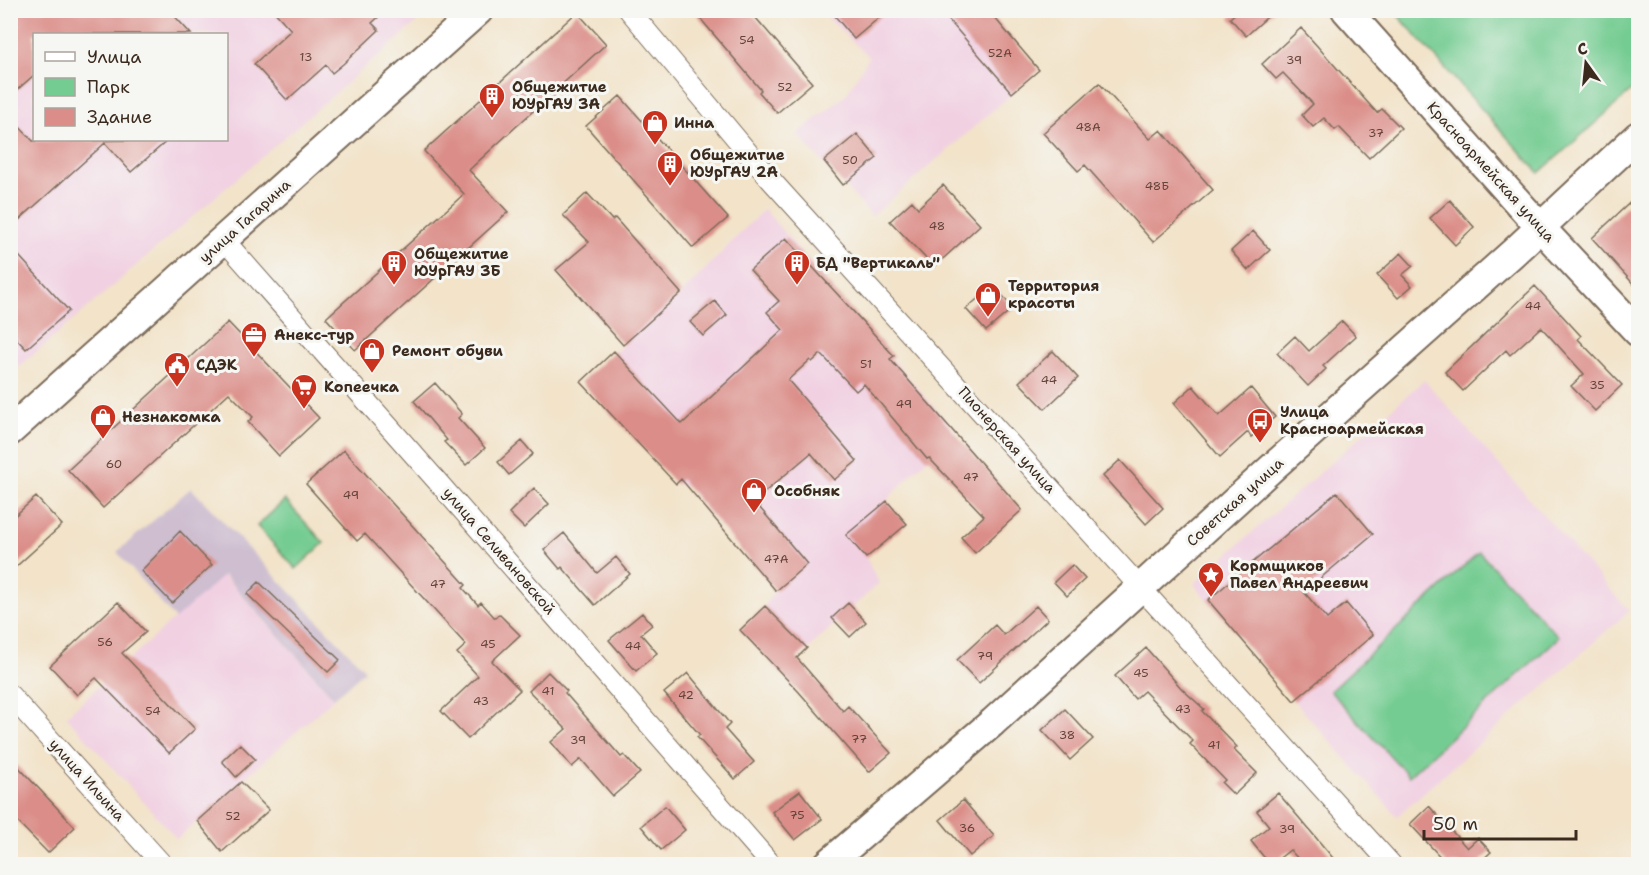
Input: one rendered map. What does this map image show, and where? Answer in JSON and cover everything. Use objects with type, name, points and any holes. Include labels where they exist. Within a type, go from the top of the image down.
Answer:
[{"type":"street","name":"улица Гагарина","points":[[10,431],[479,10]]},
{"type":"street","name":"Пионерская улица","points":[[629,10],[770,179],[1391,864]]},
{"type":"street","name":"Красноармейская улица","points":[[1346,10],[1540,227],[1638,332]]},
{"type":"street","name":"Советская улица","points":[[828,864],[993,722],[1638,136]]},
{"type":"street","name":"улица Селивановской","points":[[224,240],[445,489],[771,864]]},
{"type":"street","name":"улица Ильина","points":[[10,695],[162,864]]},
{"type":"shaded area","points":[[11,11],[430,11],[11,374]]},
{"type":"shaded area","points":[[820,11],[992,11],[990,13],[1039,70],[872,216],[797,134],[846,95],[869,57]]},
{"type":"shaded area","points":[[764,209],[957,434],[913,472],[887,500],[907,524],[866,558],[879,583],[781,674],[740,630],[765,606],[775,590],[686,486],[676,484],[581,382],[681,294]]},
{"type":"shaded area","points":[[1424,380],[1629,611],[1397,816],[1194,584]]},
{"type":"shaded area","points":[[191,488],[365,670],[334,698],[224,575],[175,619],[117,552]]},
{"type":"shaded area","points":[[223,575],[334,698],[177,839],[66,716]]},
{"type":"green space","points":[[1394,11],[1638,11],[1638,85],[1539,173]]},
{"type":"green space","points":[[285,500],[324,543],[296,569],[257,526]]},
{"type":"green space","points":[[1479,552],[1559,637],[1409,776],[1330,691]]},
{"type":"building","points":[[10,10],[169,10],[190,33],[33,33],[33,76],[10,96]]},
{"type":"building","points":[[273,10],[386,10],[372,23],[379,30],[343,64],[332,73],[326,65],[287,100],[254,64],[291,30]]},
{"type":"building","points":[[693,10],[749,10],[812,83],[777,113],[759,92],[761,90]]},
{"type":"building","points":[[830,10],[888,10],[854,39]]},
{"type":"building","points":[[940,10],[988,10],[1039,70],[1012,93]]},
{"type":"building","points":[[1239,10],[1275,10],[1246,36],[1230,18]]},
{"type":"building","points":[[577,12],[606,44],[469,170],[508,212],[355,350],[326,318],[464,194],[424,151]]},
{"type":"building","points":[[1301,28],[1377,113],[1382,109],[1401,128],[1369,158],[1339,127],[1335,130],[1324,118],[1313,127],[1302,115],[1313,104],[1283,73],[1276,79],[1262,64]]},
{"type":"building","points":[[1099,83],[1150,139],[1161,130],[1213,190],[1153,242],[1085,165],[1078,171],[1043,133]]},
{"type":"building","name":"Общежитие ЮУрГАУ 2А","points":[[620,96],[728,218],[693,248],[586,126]]},
{"type":"building","points":[[10,117],[33,141],[167,141],[131,172],[105,143],[10,228]]},
{"type":"building","points":[[857,134],[877,158],[843,185],[824,161]]},
{"type":"building","points":[[943,185],[980,225],[934,267],[890,221],[912,201],[918,208]]},
{"type":"building","points":[[587,193],[612,220],[615,218],[681,293],[623,345],[556,270],[589,242],[563,215]]},
{"type":"building","points":[[1638,195],[1638,289],[1592,238]]},
{"type":"building","points":[[1450,200],[1474,227],[1455,245],[1430,218]]},
{"type":"building","points":[[1253,231],[1270,250],[1248,270],[1231,251]]},
{"type":"building","points":[[786,238],[894,356],[890,359],[1022,510],[975,553],[961,537],[984,516],[929,458],[927,459],[864,384],[856,391],[821,354],[812,362],[810,360],[788,380],[857,461],[834,480],[811,453],[754,501],[807,564],[776,591],[681,479],[676,484],[581,382],[614,351],[682,424],[783,330],[767,312],[779,301],[750,270]]},
{"type":"building","points":[[10,246],[69,311],[26,349],[10,332]]},
{"type":"building","points":[[1401,253],[1413,266],[1402,275],[1412,286],[1398,298],[1377,275]]},
{"type":"building","points":[[993,285],[1013,308],[986,331],[966,309]]},
{"type":"building","points":[[1535,286],[1581,336],[1578,339],[1622,385],[1595,411],[1571,386],[1584,374],[1541,327],[1510,355],[1506,350],[1463,391],[1445,372]]},
{"type":"building","points":[[715,301],[727,315],[703,336],[690,322]]},
{"type":"building","points":[[1342,321],[1356,336],[1323,366],[1326,369],[1308,386],[1277,353],[1295,336],[1309,351]]},
{"type":"building","points":[[228,322],[319,418],[279,456],[248,422],[253,417],[229,393],[103,508],[68,470]]},
{"type":"building","points":[[1053,351],[1078,378],[1045,409],[1019,382]]},
{"type":"building","points":[[435,383],[462,414],[458,418],[485,448],[466,465],[444,442],[447,440],[414,401]]},
{"type":"building","points":[[1193,386],[1219,416],[1251,388],[1275,417],[1251,437],[1248,432],[1220,457],[1174,403]]},
{"type":"building","points":[[522,441],[533,454],[509,475],[498,462]]},
{"type":"building","points":[[344,450],[466,585],[463,588],[478,605],[481,602],[495,618],[499,614],[520,635],[492,661],[520,690],[468,739],[441,711],[478,676],[457,653],[466,645],[365,534],[357,541],[306,484]]},
{"type":"building","points":[[1120,460],[1163,508],[1146,524],[1103,476]]},
{"type":"building","points":[[534,488],[549,504],[524,528],[509,513]]},
{"type":"building","points":[[1337,492],[1373,534],[1304,592],[1327,619],[1346,603],[1373,635],[1294,701],[1208,600]]},
{"type":"building","points":[[36,497],[62,525],[10,572],[10,520]]},
{"type":"building","points":[[887,501],[907,524],[866,558],[846,535]]},
{"type":"building","points":[[180,531],[212,565],[172,603],[141,571]]},
{"type":"building","points":[[564,533],[597,573],[616,557],[630,574],[595,605],[544,550]]},
{"type":"building","points":[[1072,565],[1085,579],[1067,596],[1054,582]]},
{"type":"building","points":[[259,582],[340,660],[328,672],[247,594]]},
{"type":"building","points":[[118,602],[146,632],[122,653],[195,729],[169,753],[96,678],[77,695],[50,666]]},
{"type":"building","points":[[848,603],[866,622],[850,637],[832,618]]},
{"type":"building","points":[[765,606],[807,648],[797,658],[843,711],[848,706],[891,753],[869,772],[799,692],[740,630]]},
{"type":"building","points":[[1036,606],[1048,619],[979,683],[957,660],[995,625],[1004,635]]},
{"type":"building","points":[[642,613],[652,625],[641,634],[657,653],[636,671],[609,640]]},
{"type":"building","points":[[1146,648],[1182,689],[1204,709],[1202,711],[1237,747],[1234,750],[1257,773],[1234,795],[1222,783],[1225,780],[1190,744],[1193,741],[1144,691],[1135,699],[1115,676]]},
{"type":"building","points":[[548,672],[567,691],[565,693],[621,757],[624,755],[640,773],[613,796],[581,759],[572,767],[551,742],[566,729],[529,691]]},
{"type":"building","points":[[688,673],[730,724],[725,729],[754,762],[735,779],[697,737],[700,735],[664,693]]},
{"type":"building","points":[[1065,709],[1093,739],[1070,760],[1042,730]]},
{"type":"building","points":[[240,744],[255,759],[236,777],[222,761]]},
{"type":"building","points":[[10,758],[75,827],[48,853],[10,814]]},
{"type":"building","points":[[241,782],[269,810],[222,852],[197,821]]},
{"type":"building","points":[[800,791],[822,819],[795,840],[772,812]]},
{"type":"building","points":[[1278,793],[1338,864],[1303,864],[1290,850],[1272,864],[1263,856],[1251,841],[1269,826],[1257,811]]},
{"type":"building","points":[[963,800],[994,836],[970,856],[940,820]]},
{"type":"building","points":[[665,806],[685,830],[661,850],[641,826]]},
{"type":"building","points":[[1429,806],[1467,848],[1478,838],[1491,852],[1480,862],[1482,864],[1447,864],[1410,824]]},
{"type":"place","name":"Общежитие ЮУрГАУ 3А","points":[[492,119]]},
{"type":"place","name":"Инна","points":[[655,146]]},
{"type":"place","name":"Общежитие ЮУрГАУ 2А","points":[[670,187]]},
{"type":"place","name":"Общежитие ЮУрГАУ 3Б","points":[[394,286]]},
{"type":"place","name":"БД \"Вертикаль\"","points":[[797,286]]},
{"type":"place","name":"Территория красоты","points":[[988,318]]},
{"type":"place","name":"Анекс-тур","points":[[254,358]]},
{"type":"place","name":"Ремонт обуви","points":[[372,374]]},
{"type":"place","name":"СДЭК","points":[[177,388]]},
{"type":"place","name":"Копеечка","points":[[304,410]]},
{"type":"place","name":"Незнакомка","points":[[103,440]]},
{"type":"place","name":"Улица Красноармейская","points":[[1260,444]]},
{"type":"place","name":"Особняк","points":[[754,514]]},
{"type":"place","name":"Кормщиков Павел Андреевич","points":[[1211,598]]}]
